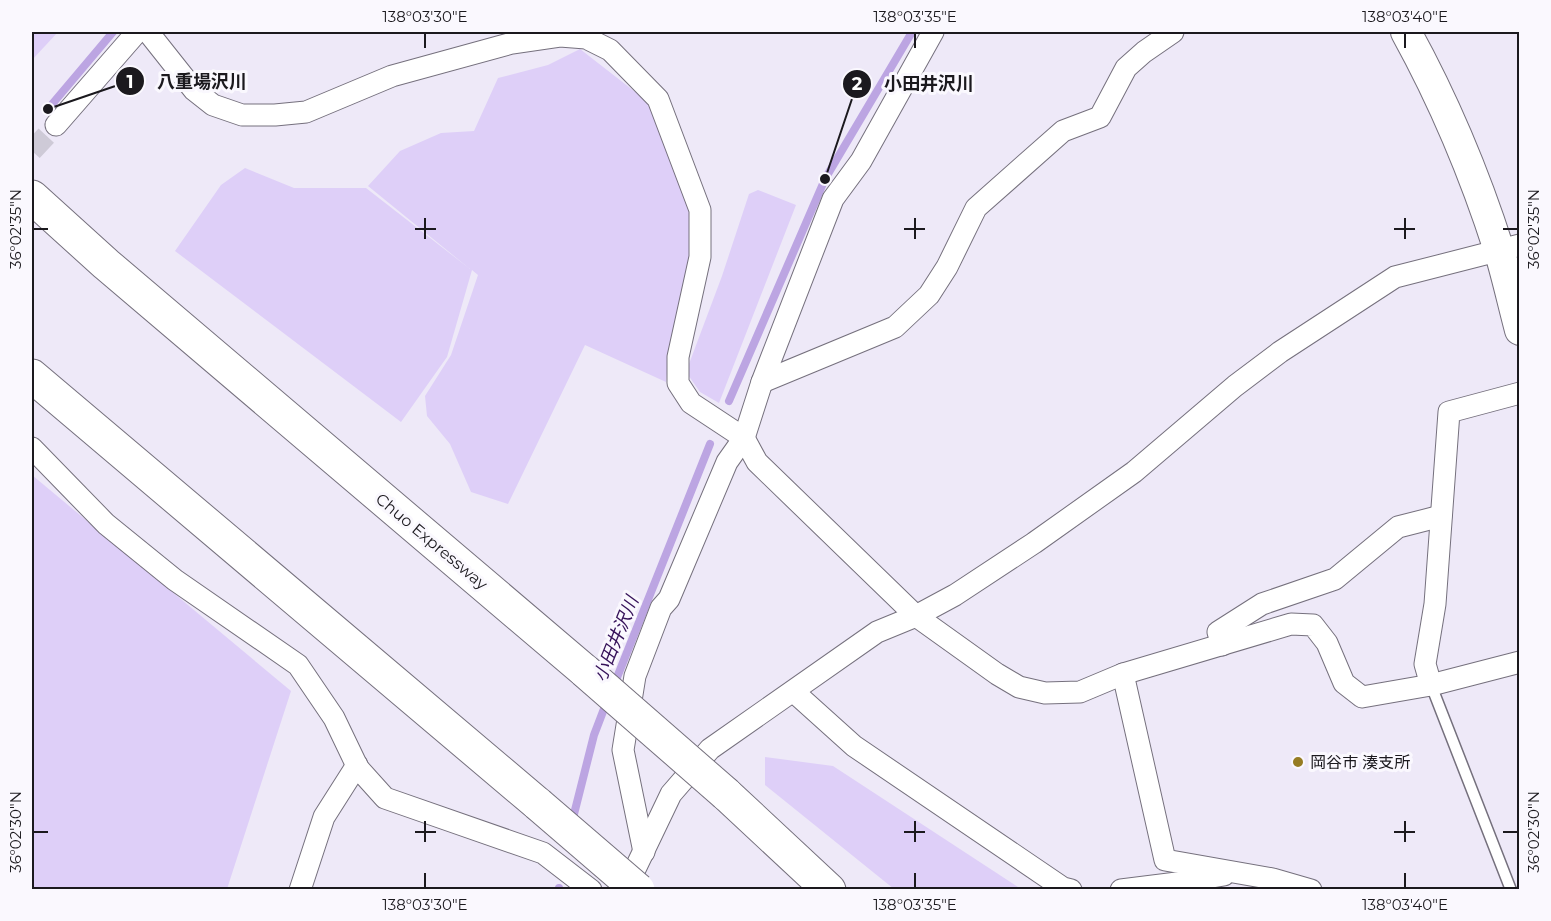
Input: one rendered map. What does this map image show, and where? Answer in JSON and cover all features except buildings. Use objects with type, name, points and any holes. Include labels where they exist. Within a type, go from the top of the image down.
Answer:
[{"type":"highway","name":"Chuo Expressway","points":[[32,197],[115,272],[585,671],[726,794],[829,890]]},
{"type":"highway","points":[[32,376],[638,890]]},
{"type":"street","points":[[56,124],[137,32]]},
{"type":"street","points":[[148,32],[194,90],[213,105],[242,115],[306,112],[392,75],[512,43],[560,36],[586,38],[610,50],[658,99],[700,210],[699,257],[678,357],[678,383],[691,403],[744,438],[757,462],[916,616],[1019,687],[1045,693],[1080,692],[1123,674],[1291,624],[1313,625],[1327,643],[1344,683],[1362,697],[1431,685],[1520,662]]},
{"type":"street","points":[[644,852],[623,750],[635,676],[661,608],[669,599],[727,462],[744,438],[762,382],[833,199],[861,161],[933,32]]},
{"type":"street","points":[[762,382],[895,327],[929,295],[947,267],[976,208],[1063,131],[1100,117],[1126,68],[1173,32]]},
{"type":"street","points":[[1406,32],[1429,73],[1509,249],[1520,330]]},
{"type":"street","points":[[625,890],[671,794],[710,749],[877,632],[916,616],[955,595],[1134,472],[1253,372],[1395,277],[1509,249]]},
{"type":"street","points":[[1431,685],[1425,664],[1435,604],[1449,412],[1520,393]]},
{"type":"street","points":[[32,448],[106,524],[175,580],[298,665],[334,718],[357,765],[385,798],[543,853],[591,890]]},
{"type":"street","points":[[1222,645],[1218,632],[1262,604],[1335,579],[1398,527],[1441,516]]},
{"type":"street","points":[[1123,674],[1165,860],[1274,879],[1311,890]]},
{"type":"street","points":[[794,692],[854,746],[1063,888],[1071,890]]},
{"type":"street","points":[[300,890],[324,817],[357,765]]},
{"type":"street","points":[[1121,890],[1239,872]]},
{"type":"lane","points":[[1431,685],[1511,890]]},
{"type":"shaded area","points":[[32,32],[58,32],[32,60]]},
{"type":"shaded area","points":[[580,49],[652,105],[695,211],[693,258],[670,347],[666,382],[585,345],[508,504],[471,492],[450,444],[427,416],[425,396],[451,355],[478,275],[472,270],[447,357],[401,422],[175,251],[221,185],[245,168],[294,188],[366,188],[470,269],[368,186],[400,151],[441,133],[474,131],[498,78],[548,65]]},
{"type":"shaded area","points":[[758,190],[796,205],[719,403],[700,392],[686,372],[722,276],[749,194]]},
{"type":"shaded area","points":[[32,475],[291,691],[227,889],[32,889]]},
{"type":"shaded area","points":[[765,757],[833,766],[1021,889],[894,889],[765,785]]},
{"type":"waterway","points":[[48,109],[113,32]]},
{"type":"waterway","name":"小田井沢川","points":[[729,401],[825,179],[912,32]]},
{"type":"waterway","name":"小田井沢川","points":[[614,685],[710,444]]},
{"type":"waterway","name":"小田井沢川","points":[[572,822],[594,735],[607,701]]},
{"type":"tunnel","points":[[32,151],[56,125]]},
{"type":"place","name":"八重場沢川","points":[[48,109]]},
{"type":"place","name":"小田井沢川","points":[[825,179]]},
{"type":"place","name":"岡谷市 湊支所","points":[[1298,762]]}]
